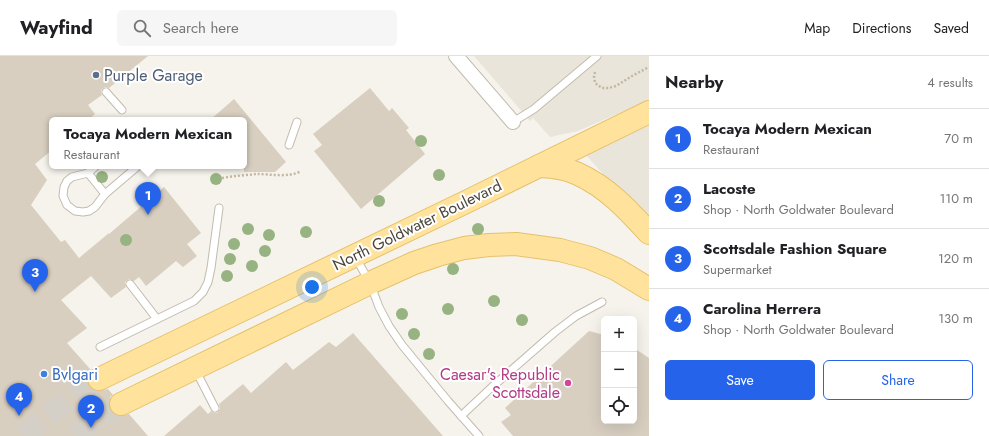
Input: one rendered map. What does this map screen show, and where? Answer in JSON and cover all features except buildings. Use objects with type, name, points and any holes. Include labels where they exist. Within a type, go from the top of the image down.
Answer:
[{"type":"main road","name":"North Goldwater Boulevard","points":[[99,379],[649,112]]},
{"type":"main road","points":[[539,166],[566,169],[603,189],[619,202],[649,233]]},
{"type":"main road","name":"North Goldwater Boulevard","points":[[121,404],[370,283],[414,263],[464,248],[516,244],[560,250],[590,258],[616,269],[649,289]]},
{"type":"street","points":[[456,56],[513,122]]},
{"type":"lane","points":[[513,122],[534,109],[597,56]]},
{"type":"lane","points":[[106,92],[122,110]]},
{"type":"lane","points":[[289,145],[297,122]]},
{"type":"lane","points":[[93,169],[88,173],[67,181],[64,187],[63,196],[67,205],[75,211],[89,211],[95,207],[105,194],[134,169]]},
{"type":"lane","points":[[88,173],[105,194]]},
{"type":"lane","points":[[100,347],[194,301],[203,292],[208,282],[211,268],[219,208]]},
{"type":"lane","points":[[354,256],[370,283],[379,308],[389,326],[407,351],[479,436]]},
{"type":"lane","points":[[130,284],[157,320]]},
{"type":"lane","points":[[461,416],[555,332],[576,316],[602,302]]},
{"type":"lane","points":[[194,368],[215,408]]},
{"type":"path","points":[[596,69],[594,76],[595,84],[602,88],[609,88],[616,86],[649,67]]},
{"type":"path","points":[[222,178],[258,174],[278,176],[298,173],[301,171]]},
{"type":"shaded area","points":[[474,56],[649,56],[649,100],[578,131],[550,137],[533,118],[530,121]]},
{"type":"shaded area","points":[[649,124],[649,225],[586,155]]},
{"type":"tunnel","points":[[23,436],[75,394],[99,379]]},
{"type":"tunnel","points":[[75,436],[121,404]]},
{"type":"place","name":"Purple Garage","points":[[96,75]]},
{"type":"place","name":"Tocaya Modern Mexican","points":[[148,215]]},
{"type":"place","name":"Scottsdale Fashion Square","points":[[35,292]]},
{"type":"place","name":"Bvlgari","points":[[44,374]]},
{"type":"place","name":"Caesar's Republic Scottsdale","points":[[568,383]]},
{"type":"place","name":"Carolina Herrera","points":[[19,416]]},
{"type":"place","name":"Lacoste","points":[[91,428]]}]
